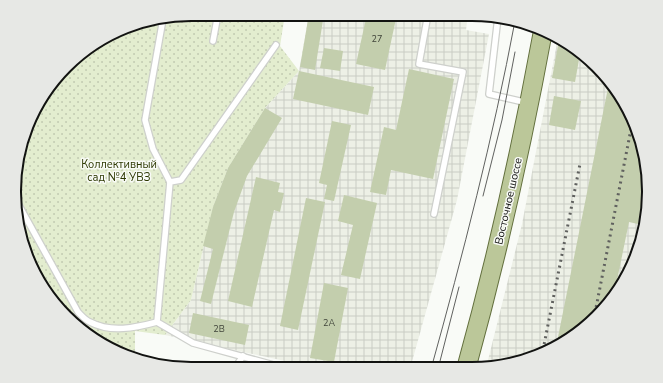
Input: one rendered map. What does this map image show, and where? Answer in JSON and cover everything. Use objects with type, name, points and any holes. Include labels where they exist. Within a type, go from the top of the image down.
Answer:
[{"type":"main road","name":"Восточное шоссе","points":[[468,362],[490,278],[530,103],[543,37]]},
{"type":"lane","points":[[213,41],[217,21]]},
{"type":"lane","points":[[427,21],[419,64],[463,72],[434,214]]},
{"type":"lane","points":[[157,322],[170,182],[154,149],[145,120],[162,23]]},
{"type":"lane","points":[[497,23],[489,94],[530,103]]},
{"type":"lane","points":[[170,182],[181,180],[276,45]]},
{"type":"lane","points":[[22,210],[78,312],[89,322],[111,329],[134,328],[157,322],[193,343],[264,362]]},
{"type":"lane","points":[[239,362],[243,356]]},
{"type":"shaded area","points":[[308,21],[467,21],[466,30],[489,34],[457,200],[412,362],[288,362],[165,335],[191,300],[213,207],[228,168],[265,108],[299,71]]},
{"type":"shaded area","points":[[557,44],[584,63],[600,79],[619,106],[629,126],[641,169],[642,203],[639,225],[629,257],[619,277],[600,304],[584,320],[557,339],[537,349],[505,359],[488,362],[522,224]]},
{"type":"green space","name":"Коллективный сад №4 УВЗ","points":[[180,21],[284,21],[280,46],[299,71],[265,108],[228,168],[213,207],[191,300],[165,335],[135,331],[135,352],[106,339],[88,327],[63,304],[56,295],[44,277],[34,257],[22,214],[21,180],[24,158],[34,126],[44,106],[56,88],[79,63],[106,44],[126,34],[158,24]]},
{"type":"building","points":[[308,21],[323,21],[315,70],[300,67]]},
{"type":"building","points":[[365,21],[396,21],[385,70],[356,64]]},
{"type":"building","points":[[558,45],[579,59],[575,82],[552,78]]},
{"type":"building","points":[[324,48],[343,51],[340,71],[320,68]]},
{"type":"building","points":[[409,69],[454,79],[433,179],[391,170],[386,195],[370,192],[384,127],[396,130]]},
{"type":"building","points":[[299,71],[374,87],[368,115],[293,99]]},
{"type":"building","points":[[608,89],[619,106],[629,126],[636,147],[641,169],[642,207],[638,224],[629,222],[617,280],[600,304],[584,320],[558,339]]},
{"type":"building","points":[[554,96],[581,101],[575,130],[549,125]]},
{"type":"building","points":[[265,108],[282,118],[247,176],[234,212],[211,304],[200,301],[213,249],[203,246],[213,207],[228,168]]},
{"type":"building","points":[[332,121],[351,125],[334,201],[324,199],[327,185],[319,183]]},
{"type":"building","points":[[256,177],[280,183],[278,192],[284,193],[280,212],[274,210],[252,307],[228,301]]},
{"type":"building","points":[[344,195],[377,203],[360,279],[341,275],[353,225],[338,221]]},
{"type":"building","points":[[306,198],[325,202],[298,330],[280,326]]},
{"type":"building","points":[[324,283],[348,288],[334,362],[310,358]]},
{"type":"building","points":[[193,313],[249,325],[245,345],[189,333]]},
{"type":"tram line","points":[[433,362],[477,196],[514,26]]},
{"type":"tram line","points":[[483,196],[502,120],[515,52]]},
{"type":"tram line","points":[[440,362],[459,287]]},
{"type":"railway","points":[[596,308],[631,131]]},
{"type":"railway","points":[[544,346],[580,164]]}]
